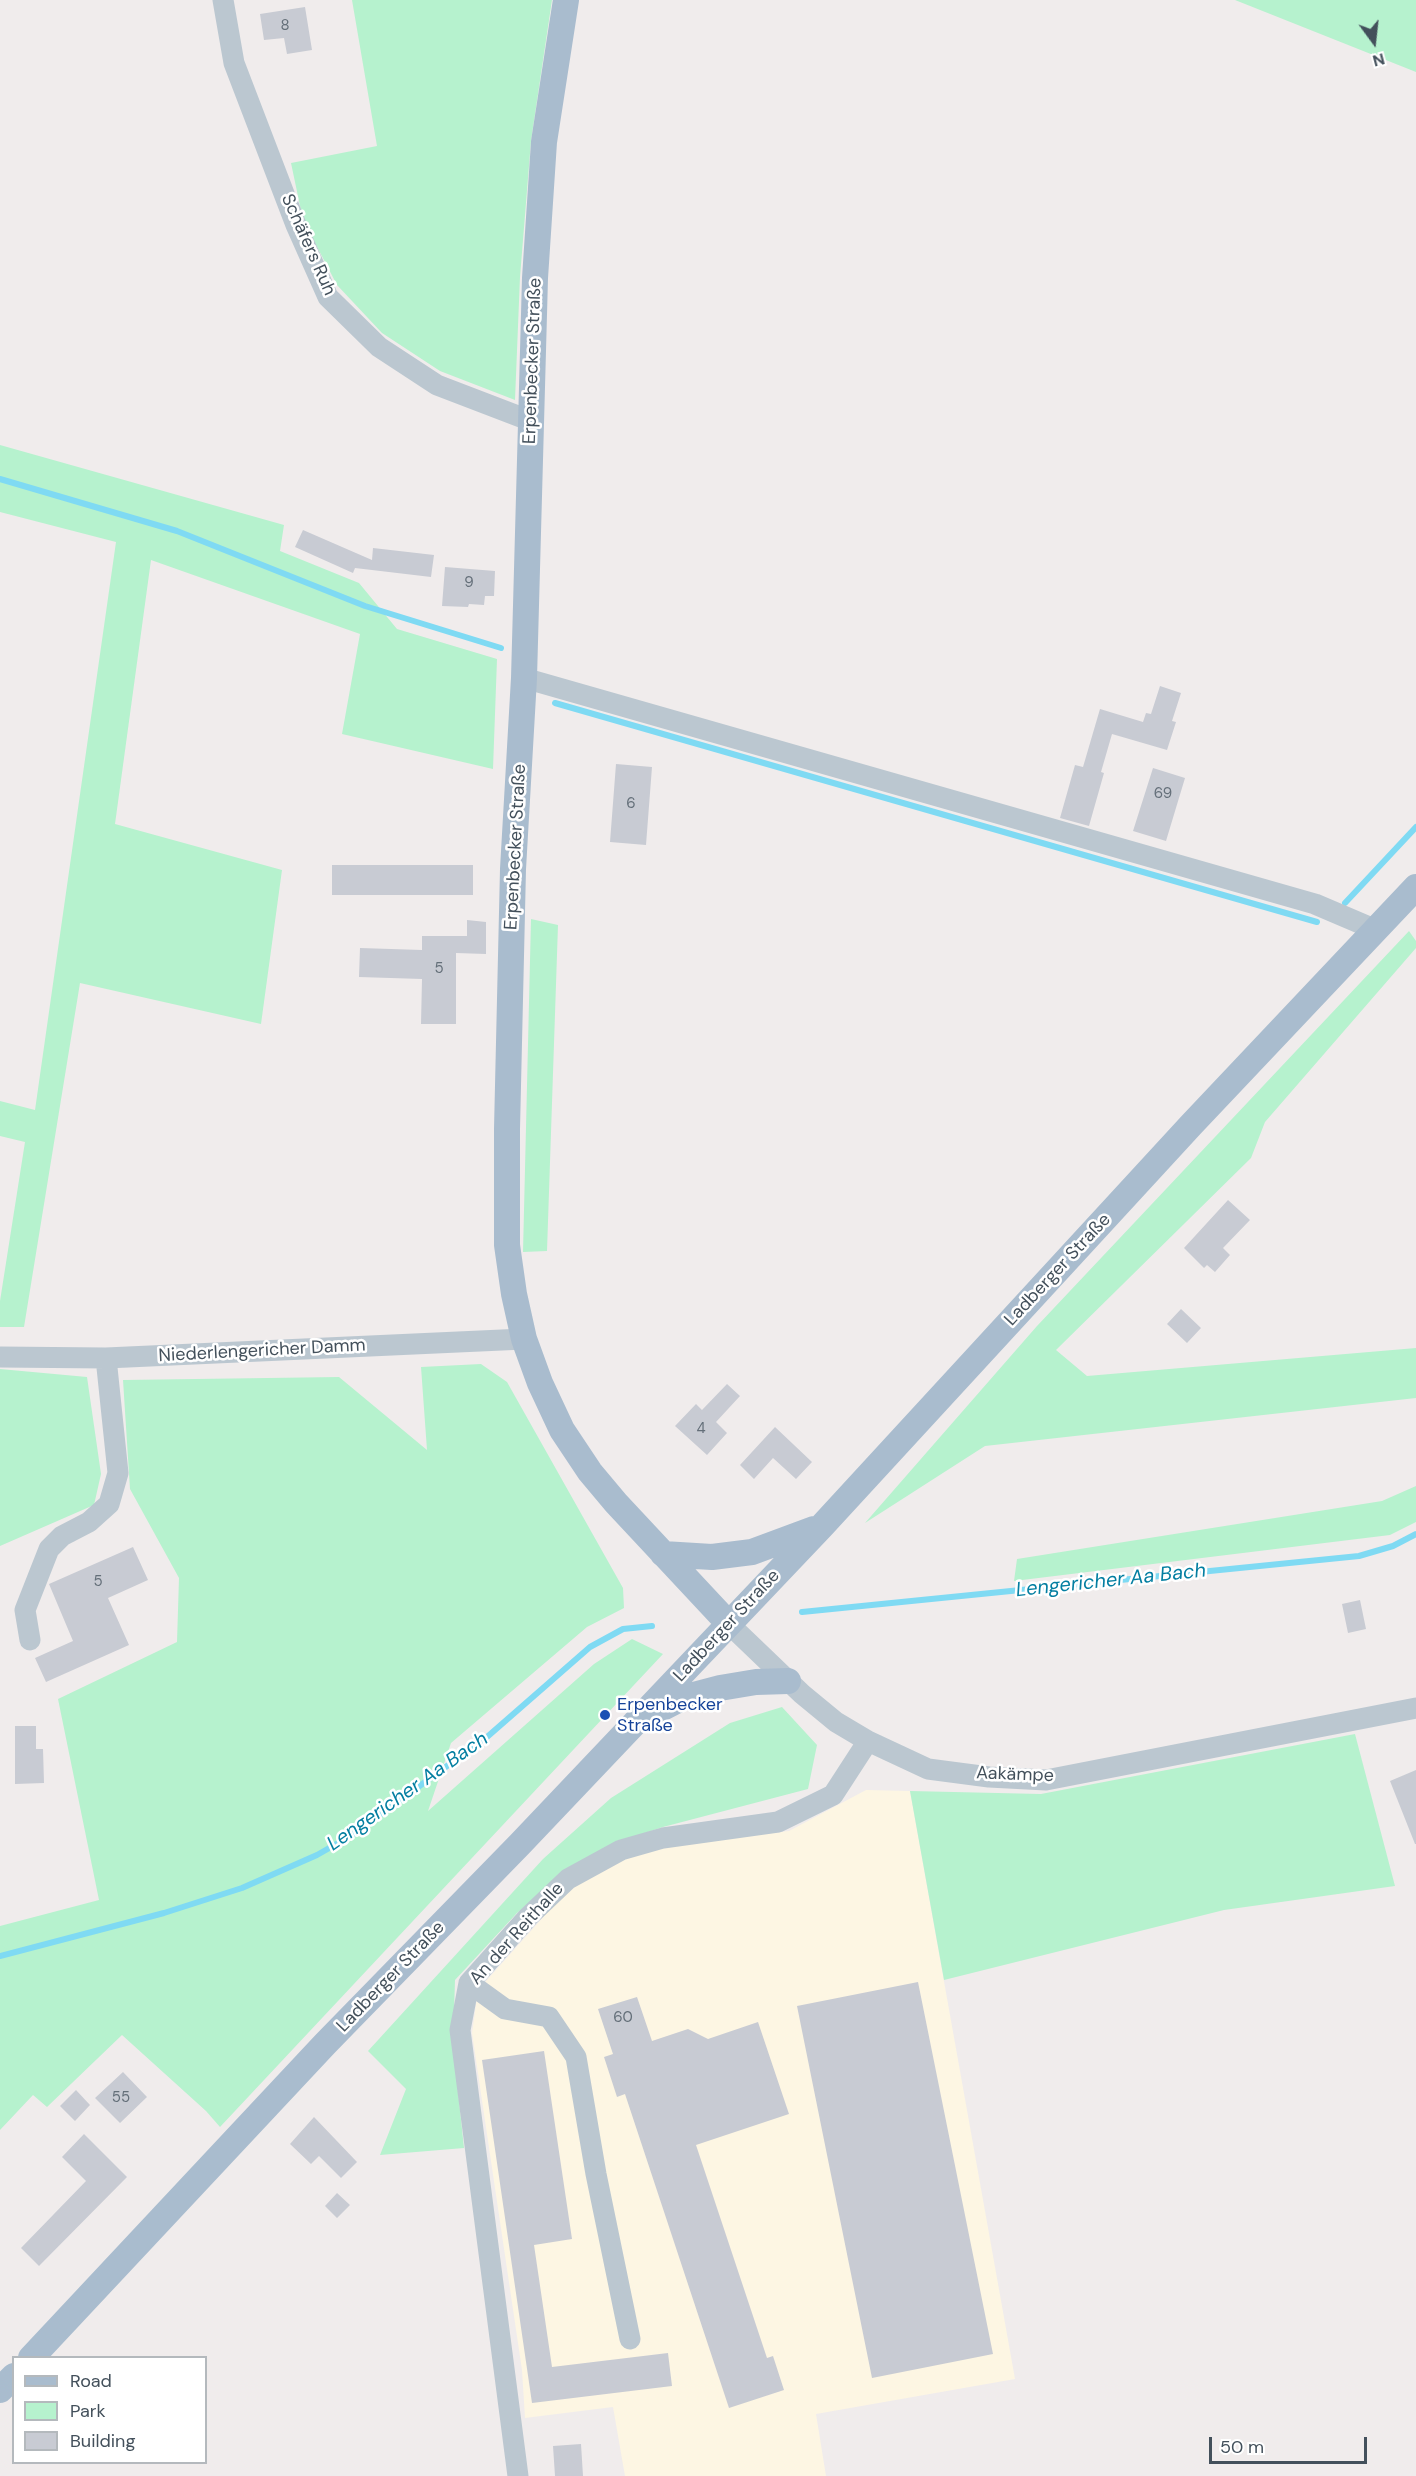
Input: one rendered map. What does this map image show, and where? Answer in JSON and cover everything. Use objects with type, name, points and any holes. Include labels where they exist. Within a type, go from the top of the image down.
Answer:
[{"type":"main road","name":"Erpenbecker Straße","points":[[566,0],[544,142],[535,278],[525,678],[513,869],[507,1245],[514,1294],[524,1339],[540,1383],[562,1430],[590,1472],[729,1624]]},
{"type":"main road","name":"Ladberger Straße","points":[[33,2356],[325,2044],[822,1526],[1191,1125],[1416,887]]},
{"type":"main road","points":[[663,1554],[712,1557],[752,1552],[822,1526]]},
{"type":"main road","points":[[637,1721],[682,1698],[720,1688],[756,1682],[788,1682]]},
{"type":"main road","points":[[0,2390],[12,2378]]},
{"type":"street","name":"Schäfers Ruh","points":[[223,0],[234,63],[296,225],[328,297],[379,346],[437,385],[531,421]]},
{"type":"street","points":[[525,678],[1315,903],[1376,930]]},
{"type":"street","name":"Niederlengericher Damm","points":[[0,1357],[106,1359],[524,1339]]},
{"type":"street","points":[[30,1640],[25,1611],[49,1549],[62,1536],[89,1522],[109,1504],[118,1473],[106,1359]]},
{"type":"street","name":"Aakämpe","points":[[729,1624],[788,1682],[836,1722],[868,1741],[928,1768],[989,1777],[1046,1780],[1416,1708]]},
{"type":"street","name":"An der Reithalle","points":[[518,2476],[460,2030],[469,1983],[528,1917],[568,1879],[621,1850],[663,1838],[778,1822],[833,1795],[868,1741]]},
{"type":"street","points":[[469,1983],[505,2009],[549,2017],[576,2057],[596,2174],[630,2339]]},
{"type":"shaded area","points":[[866,1790],[910,1791],[1015,2379],[816,2414],[826,2476],[625,2476],[613,2407],[525,2418],[522,2370],[472,2033],[478,1990],[572,1885],[620,1858],[667,1846],[789,1831]]},
{"type":"green space","points":[[352,0],[552,0],[531,141],[520,277],[515,400],[440,371],[382,333],[337,285],[303,220],[291,163],[377,146]]},
{"type":"green space","points":[[1235,0],[1416,0],[1416,72]]},
{"type":"green space","points":[[0,445],[284,525],[280,551],[359,583],[397,629],[497,659],[493,769],[342,734],[360,634],[151,560],[115,824],[282,870],[261,1024],[80,983],[24,1327],[0,1327],[0,1301],[25,1142],[0,1136],[0,1101],[35,1110],[116,542],[0,512]]},
{"type":"green space","points":[[531,919],[558,925],[547,1251],[523,1252]]},
{"type":"green space","points":[[1409,931],[1416,941],[1416,948],[1265,1122],[1251,1158],[1056,1350],[1087,1376],[1416,1348],[1416,1398],[985,1446],[865,1523],[1037,1326]]},
{"type":"green space","points":[[481,1364],[507,1382],[623,1588],[624,1608],[587,1627],[451,1743],[428,1811],[594,1664],[632,1639],[663,1654],[220,2127],[206,2111],[122,2035],[47,2107],[33,2095],[0,2130],[0,1926],[99,1900],[58,1699],[177,1642],[179,1578],[130,1489],[123,1380],[339,1377],[427,1450],[421,1367]]},
{"type":"green space","points":[[0,1369],[87,1377],[101,1474],[94,1505],[0,1546]]},
{"type":"green space","points":[[1416,1486],[1416,1522],[1390,1535],[1014,1581],[1017,1559],[1382,1501]]},
{"type":"green space","points":[[782,1707],[817,1745],[808,1789],[663,1827],[615,1843],[564,1874],[517,1913],[455,1980],[453,2044],[464,2148],[380,2155],[406,2089],[368,2051],[543,1859],[611,1798],[730,1723]]},
{"type":"green space","points":[[1355,1734],[1395,1886],[1224,1910],[944,1980],[910,1791],[1041,1794]]},
{"type":"building","points":[[305,7],[312,50],[287,54],[284,38],[264,40],[260,14]]},
{"type":"building","points":[[303,530],[372,560],[373,548],[434,555],[431,577],[355,568],[353,573],[295,547]]},
{"type":"building","points":[[445,567],[495,571],[494,596],[485,596],[484,605],[442,606]]},
{"type":"building","points":[[1160,686],[1181,693],[1172,721],[1176,722],[1167,750],[1112,734],[1089,826],[1060,818],[1075,765],[1083,767],[1100,709],[1143,722],[1146,713],[1151,714]]},
{"type":"building","points":[[616,764],[652,767],[646,845],[610,842]]},
{"type":"building","points":[[1153,768],[1185,778],[1166,841],[1133,831]]},
{"type":"building","points":[[332,865],[473,865],[473,895],[332,895]]},
{"type":"building","points":[[467,920],[486,922],[486,954],[456,953],[456,1024],[421,1024],[422,979],[359,977],[360,948],[422,950],[422,936],[467,936]]},
{"type":"building","points":[[1228,1200],[1250,1220],[1223,1248],[1230,1255],[1215,1272],[1207,1265],[1204,1268],[1184,1248]]},
{"type":"building","points":[[1181,1309],[1201,1328],[1187,1343],[1167,1324]]},
{"type":"building","points":[[727,1384],[740,1396],[716,1422],[727,1433],[707,1455],[675,1426],[696,1404],[702,1410]]},
{"type":"building","points":[[775,1427],[812,1462],[796,1479],[773,1458],[754,1479],[740,1465]]},
{"type":"building","points":[[133,1547],[148,1580],[108,1598],[129,1645],[46,1682],[35,1658],[73,1641],[49,1584]]},
{"type":"building","points":[[1360,1600],[1366,1629],[1348,1633],[1342,1604]]},
{"type":"building","points":[[15,1726],[36,1726],[36,1749],[43,1749],[44,1783],[15,1784]]},
{"type":"building","points":[[1416,1770],[1416,1844],[1415,1844],[1390,1781]]},
{"type":"building","points":[[918,1982],[993,2354],[872,2378],[797,2006]]},
{"type":"building","points":[[637,1997],[652,2041],[688,2029],[708,2039],[758,2022],[789,2114],[696,2145],[767,2358],[773,2356],[784,2390],[729,2408],[625,2094],[617,2097],[604,2057],[613,2054],[598,2009]]},
{"type":"building","points":[[544,2051],[572,2239],[534,2245],[552,2367],[668,2353],[672,2386],[532,2403],[482,2060]]},
{"type":"building","points":[[123,2072],[147,2097],[120,2123],[95,2098]]},
{"type":"building","points":[[76,2090],[90,2105],[75,2121],[60,2106]]},
{"type":"building","points":[[314,2117],[357,2162],[341,2178],[319,2156],[311,2164],[290,2144]]},
{"type":"building","points":[[84,2134],[127,2177],[39,2266],[21,2248],[86,2181],[62,2157]]},
{"type":"building","points":[[337,2193],[350,2205],[337,2218],[325,2206]]},
{"type":"building","points":[[581,2444],[583,2476],[555,2476],[553,2446]]},
{"type":"waterway","points":[[0,479],[177,531],[365,606],[501,648]]},
{"type":"waterway","points":[[555,703],[1317,922]]},
{"type":"waterway","points":[[1345,903],[1416,827]]},
{"type":"waterway","name":"Lengericher Aa Bach","points":[[802,1612],[1359,1556],[1393,1546],[1416,1534]]},
{"type":"waterway","name":"Lengericher Aa Bach","points":[[0,1956],[164,1913],[242,1888],[317,1855],[352,1835],[487,1737],[590,1647],[623,1629],[652,1626]]},
{"type":"place","name":"Erpenbecker Straße","points":[[605,1715]]}]
